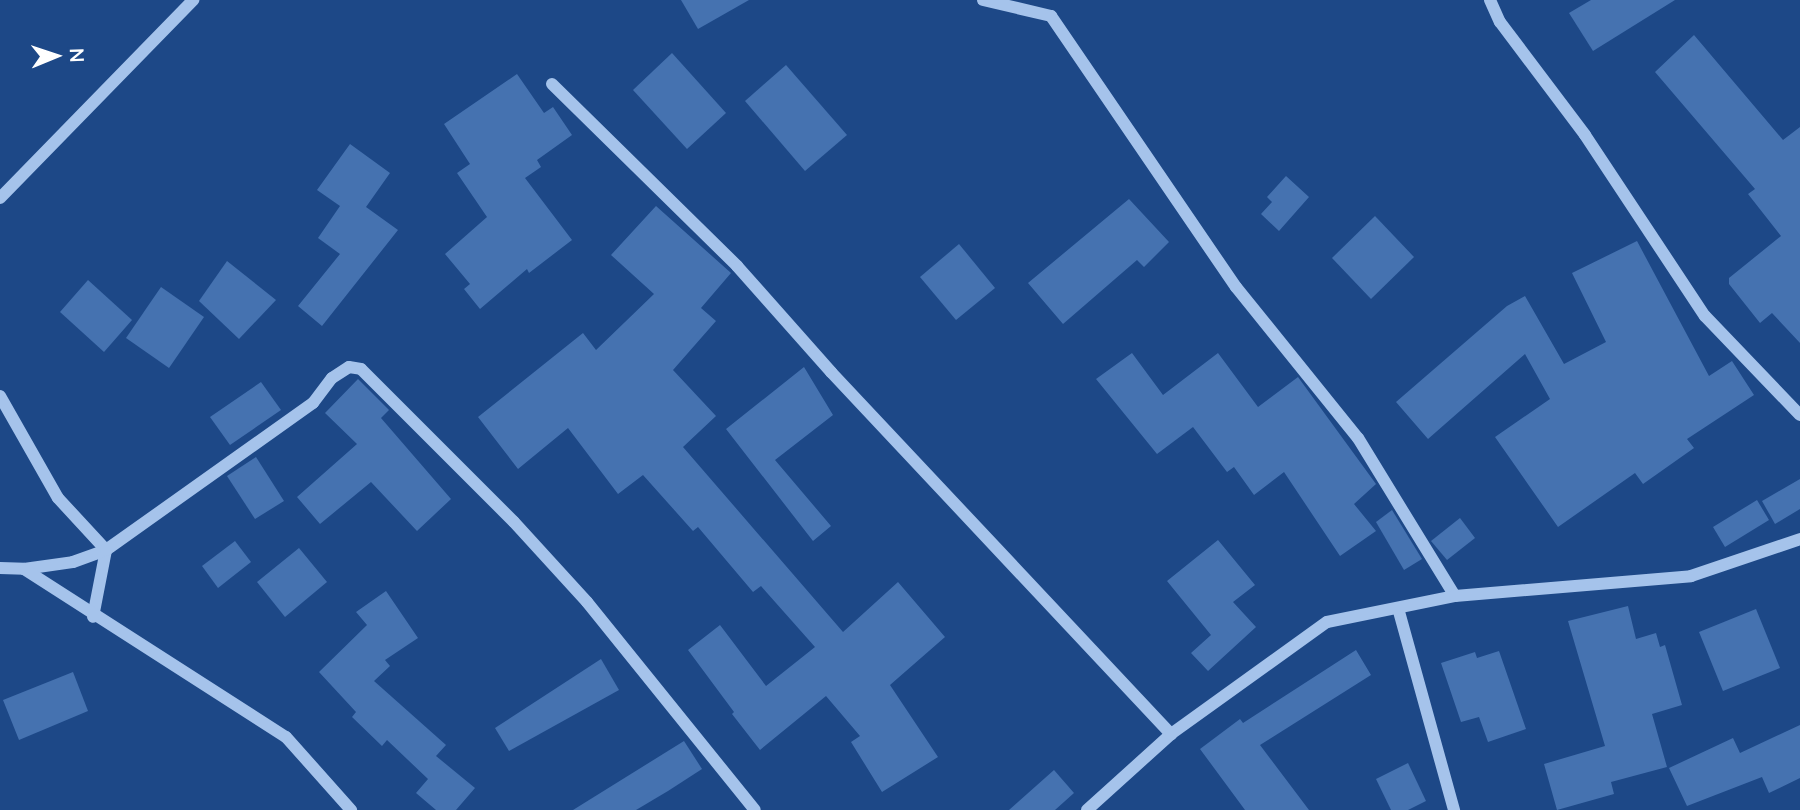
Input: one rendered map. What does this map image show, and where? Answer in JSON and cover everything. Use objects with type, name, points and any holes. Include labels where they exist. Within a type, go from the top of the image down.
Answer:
[{"type":"street","points":[[0,198],[193,0]]},
{"type":"street","points":[[984,0],[1051,16],[1236,287],[1358,438],[1455,596]]},
{"type":"street","points":[[1490,0],[1500,22],[1585,135],[1705,316],[1800,415]]},
{"type":"street","points":[[552,84],[737,266],[831,372],[1171,734]]},
{"type":"street","points":[[0,568],[24,569],[73,562],[106,550],[313,403],[332,378],[349,367],[361,369],[514,522],[587,602],[755,810]]},
{"type":"street","points":[[0,396],[58,498],[106,550]]},
{"type":"street","points":[[1087,810],[1171,734],[1327,622],[1455,596],[1691,576],[1800,539]]},
{"type":"street","points":[[93,617],[106,550]]},
{"type":"street","points":[[24,569],[93,617],[286,737],[351,810]]},
{"type":"street","points":[[1398,608],[1454,810]]},
{"type":"building","points":[[681,0],[749,0],[698,29]]},
{"type":"building","points":[[1591,0],[1675,0],[1593,51],[1569,13]]},
{"type":"building","points":[[1694,35],[1783,140],[1800,127],[1800,343],[1772,313],[1760,323],[1729,284],[1729,278],[1781,236],[1748,194],[1755,189],[1655,72]]},
{"type":"building","points":[[672,53],[726,113],[687,149],[633,90]]},
{"type":"building","points":[[786,65],[847,135],[805,171],[745,101]]},
{"type":"building","points":[[517,74],[544,113],[553,107],[572,135],[537,160],[541,167],[525,178],[572,240],[529,273],[527,269],[480,309],[464,289],[470,284],[445,254],[487,217],[457,173],[470,164],[444,124]]},
{"type":"building","points":[[350,144],[390,173],[366,207],[398,230],[322,326],[298,306],[340,254],[318,238],[340,206],[317,190]]},
{"type":"building","points":[[1286,176],[1309,197],[1279,231],[1261,214],[1272,202],[1267,197]]},
{"type":"building","points":[[1129,199],[1169,242],[1144,267],[1137,260],[1063,324],[1028,283]]},
{"type":"building","points":[[656,206],[731,273],[701,308],[716,321],[673,370],[716,416],[683,447],[843,632],[898,582],[945,637],[890,685],[938,757],[882,792],[851,742],[860,736],[826,696],[760,750],[732,714],[734,712],[688,650],[720,625],[766,686],[815,647],[761,586],[753,592],[698,527],[693,531],[643,475],[618,494],[568,428],[518,469],[478,417],[583,333],[596,350],[654,294],[611,255]]},
{"type":"building","points":[[1375,216],[1414,257],[1371,299],[1332,258]]},
{"type":"building","points":[[1637,241],[1709,376],[1732,361],[1754,395],[1687,439],[1694,448],[1643,484],[1635,473],[1558,527],[1495,437],[1550,399],[1525,354],[1428,439],[1396,402],[1507,306],[1525,296],[1564,364],[1606,342],[1572,273]]},
{"type":"building","points":[[959,244],[995,288],[956,320],[920,277]]},
{"type":"building","points":[[227,261],[276,300],[239,339],[199,301]]},
{"type":"building","points":[[88,280],[132,320],[104,352],[60,312]]},
{"type":"building","points":[[161,287],[204,317],[169,368],[126,338]]},
{"type":"building","points":[[1132,353],[1163,395],[1218,353],[1258,407],[1298,377],[1376,484],[1354,504],[1376,531],[1340,556],[1284,472],[1254,495],[1234,467],[1227,472],[1193,427],[1157,454],[1096,379]]},
{"type":"building","points":[[804,367],[833,415],[775,460],[831,526],[813,541],[726,429]]},
{"type":"building","points":[[358,379],[389,410],[381,418],[451,499],[417,531],[371,482],[320,524],[297,497],[357,444],[325,413]]},
{"type":"building","points":[[261,382],[281,410],[230,445],[210,417]]},
{"type":"building","points":[[256,457],[284,501],[255,519],[227,476]]},
{"type":"building","points":[[1800,479],[1800,509],[1775,524],[1762,501]]},
{"type":"building","points":[[1757,500],[1769,520],[1725,547],[1713,527]]},
{"type":"building","points":[[1392,510],[1422,559],[1404,570],[1376,522]]},
{"type":"building","points":[[1460,518],[1475,538],[1447,560],[1431,541]]},
{"type":"building","points":[[1218,540],[1255,585],[1233,602],[1256,627],[1208,671],[1191,653],[1211,635],[1167,581]]},
{"type":"building","points":[[235,541],[251,562],[218,588],[202,566]]},
{"type":"building","points":[[299,548],[327,582],[285,617],[257,582]]},
{"type":"building","points":[[386,591],[418,638],[385,660],[390,666],[374,681],[446,745],[436,756],[475,788],[456,810],[436,810],[416,793],[428,779],[387,740],[382,746],[352,717],[356,712],[319,672],[367,625],[356,612]]},
{"type":"building","points":[[1628,606],[1636,639],[1656,633],[1660,647],[1665,645],[1682,705],[1652,714],[1667,767],[1611,782],[1614,794],[1557,810],[1544,764],[1605,746],[1568,621]]},
{"type":"building","points":[[1756,609],[1780,668],[1723,691],[1699,632]]},
{"type":"building","points":[[1356,650],[1371,675],[1260,745],[1309,810],[1245,810],[1200,749],[1240,719],[1243,723]]},
{"type":"building","points":[[1499,651],[1526,729],[1488,742],[1479,717],[1461,722],[1441,663],[1475,652],[1477,658]]},
{"type":"building","points":[[601,659],[619,690],[509,751],[495,728]]},
{"type":"building","points":[[73,672],[88,711],[19,740],[3,700]]},
{"type":"building","points":[[1800,725],[1800,778],[1769,793],[1762,777],[1687,806],[1669,768],[1733,738],[1740,753]]},
{"type":"building","points":[[684,741],[702,769],[668,791],[636,810],[573,810]]},
{"type":"building","points":[[1408,763],[1426,801],[1408,810],[1391,810],[1376,779]]},
{"type":"building","points":[[1054,770],[1074,793],[1055,810],[1009,810]]}]
